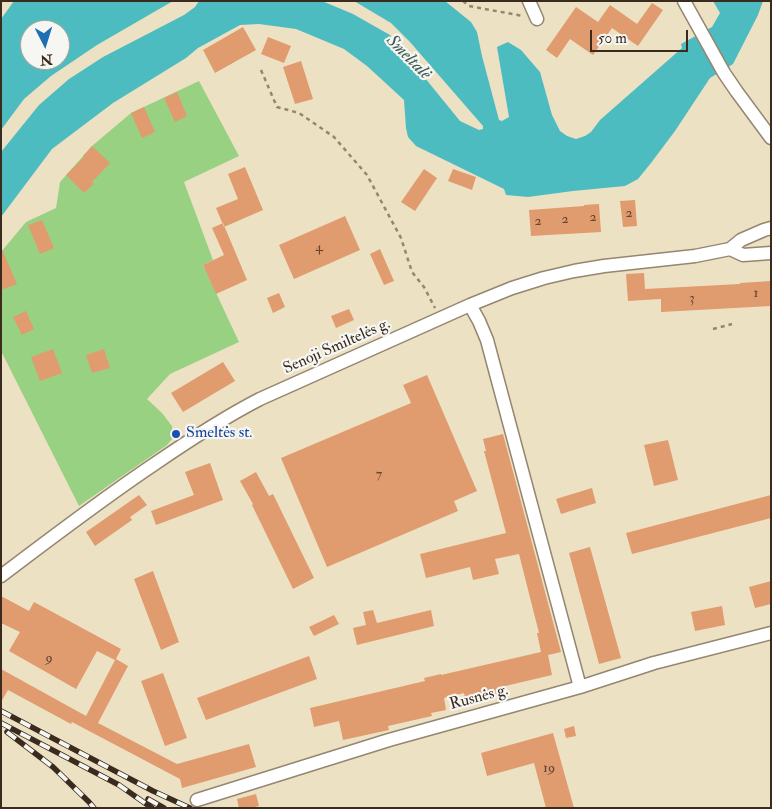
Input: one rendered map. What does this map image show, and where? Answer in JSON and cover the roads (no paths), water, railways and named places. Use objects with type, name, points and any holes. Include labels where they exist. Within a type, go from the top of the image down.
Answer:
[{"type":"street","points":[[529,1],[536,19]]},
{"type":"street","points":[[684,1],[724,73],[771,138]]},
{"type":"street","name":"Senoji Smiltelės g.","points":[[1,576],[113,492],[185,443],[233,413],[268,396],[512,288],[574,271],[695,256],[730,249],[741,240],[771,228]]},
{"type":"street","name":"Senoji Smiltelės g.","points":[[730,249],[743,255],[771,253]]},
{"type":"street","points":[[470,305],[487,340],[580,687]]},
{"type":"street","name":"Rusnės g.","points":[[197,800],[389,740],[580,687],[654,663],[771,633]]},
{"type":"water","points":[[14,1],[173,1],[97,45],[70,63],[70,20],[20,20],[20,70],[60,70],[24,99],[1,130],[1,19]]},
{"type":"water","name":"Smeltalė","points":[[199,1],[322,1],[353,14],[390,35],[460,121],[479,130],[483,129],[483,126],[410,42],[391,23],[354,1],[445,1],[471,22],[477,32],[499,120],[502,121],[509,117],[497,47],[508,42],[521,50],[540,72],[552,115],[560,131],[576,139],[591,132],[600,120],[682,48],[681,44],[712,27],[720,13],[713,1],[763,1],[758,15],[733,64],[710,78],[651,163],[638,179],[625,186],[528,197],[506,195],[504,189],[416,146],[408,137],[404,100],[367,66],[344,49],[296,29],[259,24],[240,25],[198,48],[186,58],[113,103],[52,149],[1,217],[1,152],[39,105],[69,79],[103,57],[184,15],[195,7]]},
{"type":"railway","points":[[1,711],[153,791],[190,808]]},
{"type":"railway","points":[[1,723],[119,785],[152,808]]},
{"type":"railway","points":[[7,732],[53,767],[94,808]]},
{"type":"railway","points":[[148,799],[164,808]]},
{"type":"place","name":"Smeltės st.","points":[[176,434]]}]
